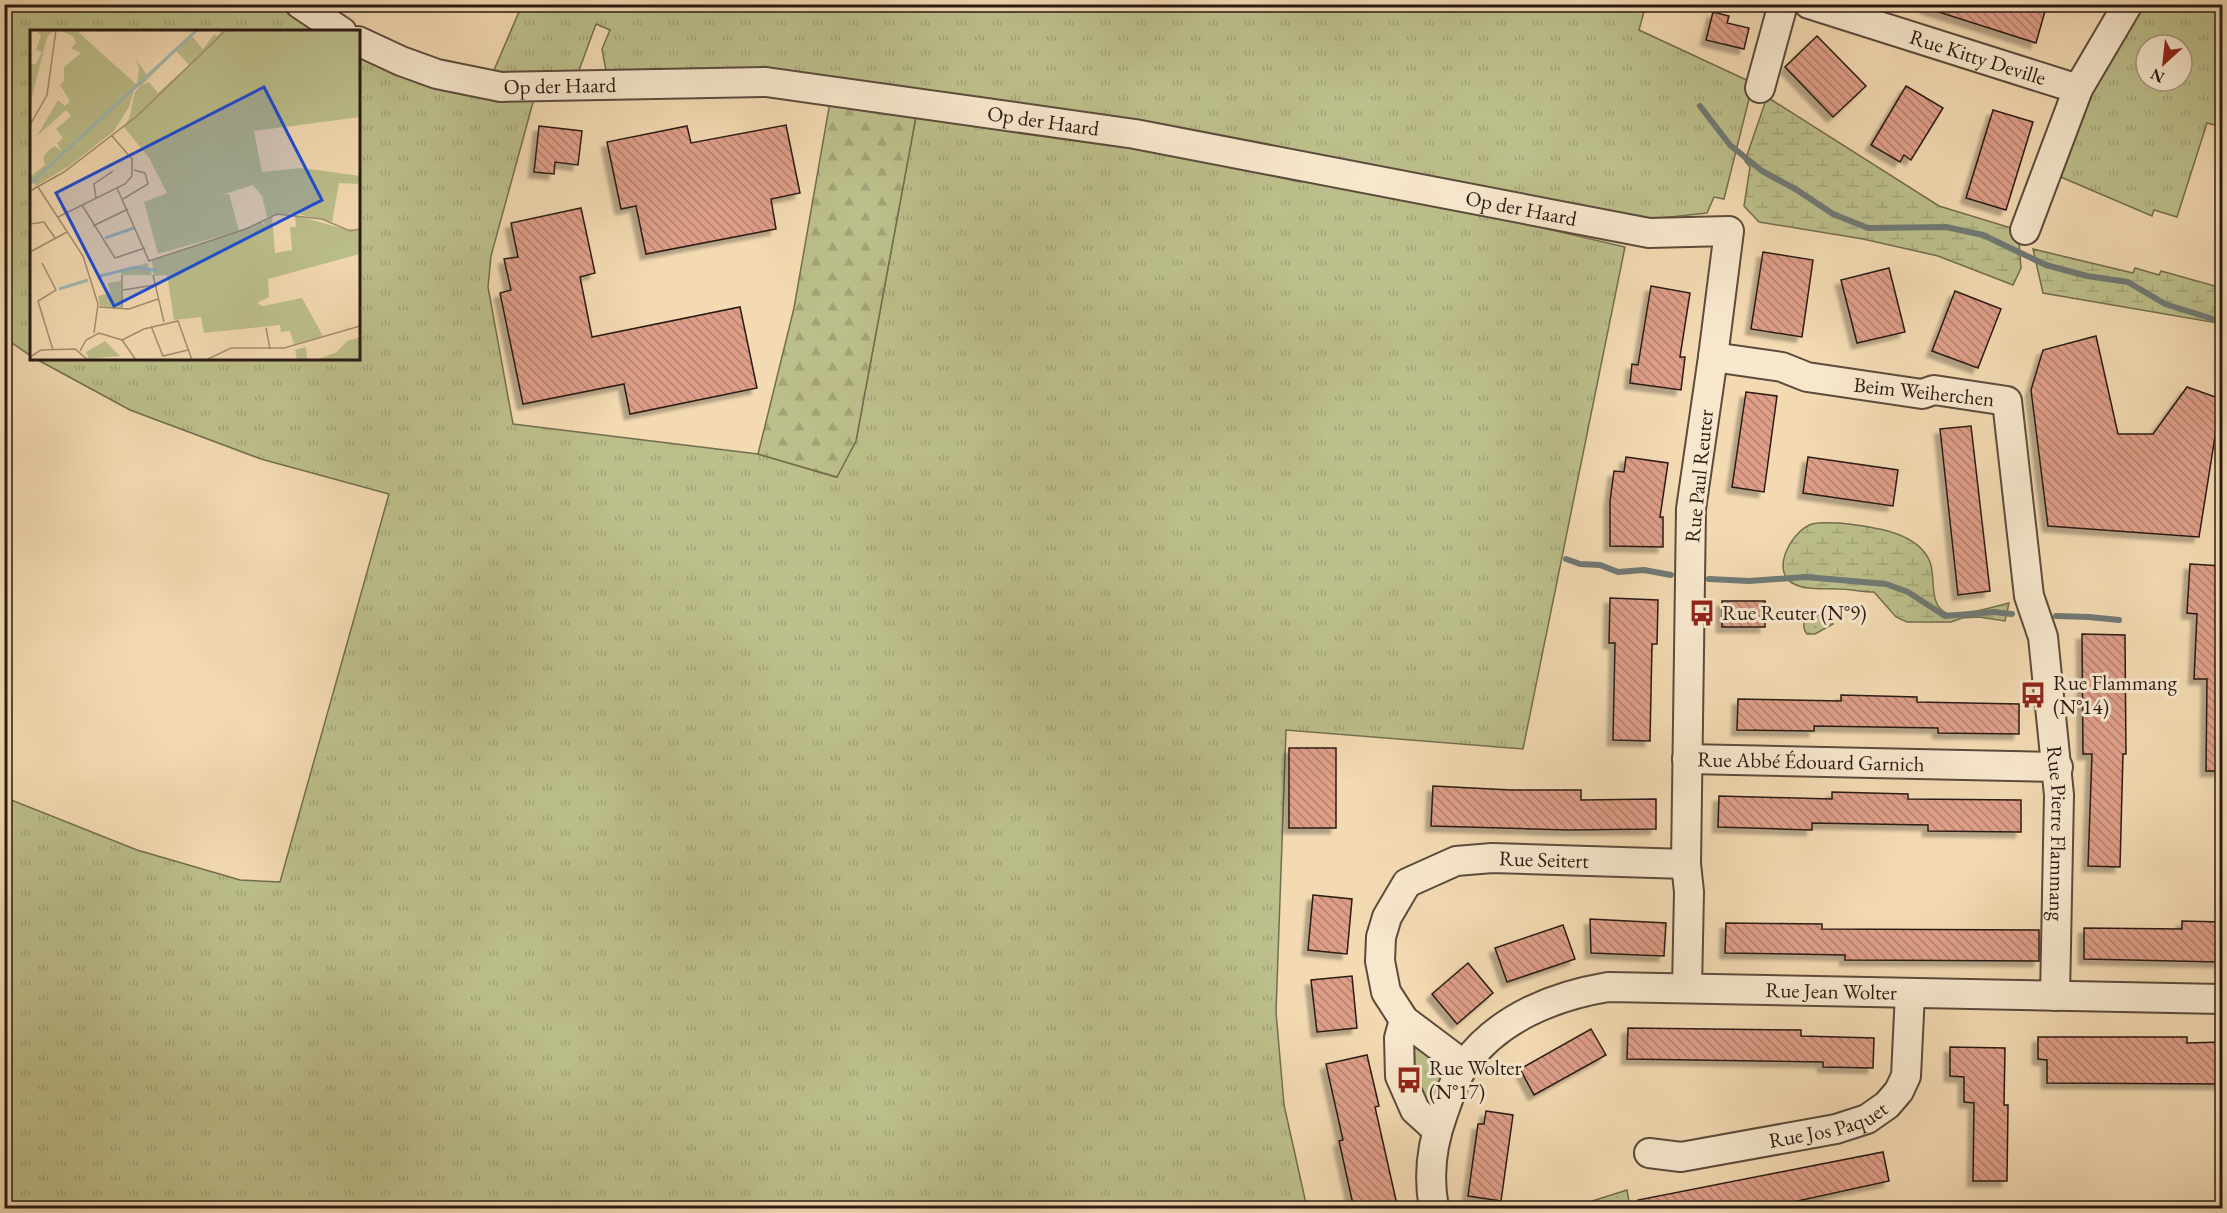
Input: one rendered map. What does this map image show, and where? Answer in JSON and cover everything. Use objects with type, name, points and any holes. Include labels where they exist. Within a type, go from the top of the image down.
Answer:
[{"type":"street","points":[[300,4],[339,30]]},
{"type":"street","points":[[1760,88],[1783,4]]},
{"type":"street","name":"Rue Kitty Deville","points":[[1809,4],[2078,90]]},
{"type":"street","points":[[2025,230],[2078,90],[2128,4]]},
{"type":"street","name":"Op der Haard","points":[[360,42],[401,61],[437,74],[501,87],[766,82],[1135,134],[1648,233],[1729,231]]},
{"type":"street","name":"Rue Paul Reuter","points":[[1687,759],[1691,509],[1729,231]]},
{"type":"street","name":"Beim Weiherchen","points":[[1713,357],[1782,367],[1807,377],[1922,394],[1934,390],[2007,401],[2029,596],[2043,637]]},
{"type":"street","name":"Rue Pierre Flammang","points":[[2043,637],[2058,767],[2059,795],[2055,996]]},
{"type":"street","name":"Rue Abbé Édouard Garnich","points":[[1687,988],[1689,892],[1686,864],[1687,759],[2058,767]]},
{"type":"street","name":"Rue Seitert","points":[[1404,1020],[1386,992],[1380,961],[1381,937],[1387,917],[1407,883],[1456,861],[1492,858],[1686,864]]},
{"type":"street","name":"Rue Jean Wolter","points":[[1434,1209],[1431,1168],[1437,1130],[1446,1103],[1464,1065],[1503,1026],[1554,999],[1582,991],[1608,987],[2223,999]]},
{"type":"street","name":"Rue Jos Paquet","points":[[1650,1153],[1681,1157],[1836,1129],[1867,1119],[1887,1105],[1899,1091],[1906,1076],[1910,993]]},
{"type":"street","points":[[1437,1130],[1415,1110],[1400,1076],[1399,1038],[1404,1020],[1464,1065]]},
{"type":"green space","points":[[1646,4],[1639,30],[1753,83],[1724,199],[1714,197],[1707,213],[1642,220],[1153,130],[1068,110],[756,69],[606,71],[602,49],[610,30],[596,24],[578,73],[491,77],[522,5]]},
{"type":"green space","points":[[4,5],[288,5],[329,30],[30,30],[30,355],[5,338]]},
{"type":"green space","points":[[2141,5],[2222,5],[2222,127],[2207,123],[2177,217],[2154,210],[2152,216],[2056,175],[2093,88]]},
{"type":"green space","points":[[360,47],[535,95],[491,256],[488,287],[513,424],[758,454],[836,477],[856,441],[917,111],[1103,138],[1300,182],[1311,177],[1625,247],[1523,749],[1286,730],[1276,1012],[1284,1105],[1307,1208],[5,1208],[4,797],[137,850],[240,880],[280,882],[389,494],[261,459],[130,410],[38,360],[360,360]]},
{"type":"green space","points":[[831,96],[917,111],[856,441],[837,477],[758,454],[794,308]]},
{"type":"green space","points":[[1767,97],[1939,206],[2018,230],[2021,268],[2013,285],[1938,256],[1863,239],[1759,222],[1744,206],[1750,167],[1745,161]]},
{"type":"green space","points":[[2033,249],[2133,273],[2135,268],[2159,275],[2161,271],[2222,288],[2217,323],[2043,293]]},
{"type":"green space","points":[[1840,523],[1891,532],[1915,543],[1924,551],[1930,562],[1935,597],[1940,609],[1946,613],[1968,613],[2009,603],[2005,621],[1979,617],[1962,618],[1951,622],[1907,622],[1896,617],[1874,592],[1809,588],[1792,583],[1786,577],[1783,569],[1784,560],[1798,534],[1812,524]]},
{"type":"green space","points":[[1810,613],[1828,617],[1833,624],[1815,634],[1807,634],[1804,621],[1805,616]]},
{"type":"green space","points":[[1417,1048],[1438,1063],[1441,1077],[1429,1105],[1413,1085],[1412,1049]]},
{"type":"green space","points":[[1627,1190],[1630,1208],[1570,1208]]},
{"type":"building","points":[[1926,4],[2047,4],[2036,43],[1926,8]]},
{"type":"building","points":[[1713,12],[1729,16],[1727,23],[1749,28],[1744,49],[1706,40]]},
{"type":"building","points":[[1817,36],[1866,86],[1833,117],[1785,67]]},
{"type":"building","points":[[1906,86],[1943,108],[1911,160],[1904,155],[1900,162],[1871,145]]},
{"type":"building","points":[[1993,110],[2033,122],[2006,210],[1966,198]]},
{"type":"building","points":[[786,125],[800,193],[771,199],[776,229],[646,254],[636,206],[621,209],[607,142],[687,126],[691,143]]},
{"type":"building","points":[[539,126],[582,131],[578,165],[555,162],[554,174],[534,172]]},
{"type":"building","points":[[581,208],[595,273],[580,277],[592,337],[740,307],[757,388],[630,414],[624,384],[523,404],[500,293],[511,290],[504,259],[518,257],[511,223]]},
{"type":"building","points":[[1763,252],[1813,260],[1802,337],[1751,329]]},
{"type":"building","points":[[1889,268],[1905,332],[1857,343],[1841,280]]},
{"type":"building","points":[[1651,286],[1690,293],[1680,357],[1685,357],[1681,390],[1630,383],[1632,364],[1638,365]]},
{"type":"building","points":[[1955,291],[2001,309],[1978,368],[1932,351]]},
{"type":"building","points":[[2096,336],[2118,434],[2153,434],[2187,387],[2221,399],[2199,537],[2048,526],[2031,390],[2043,350]]},
{"type":"building","points":[[1746,392],[1777,396],[1764,492],[1732,487]]},
{"type":"building","points":[[1971,426],[1990,591],[1958,595],[1940,429]]},
{"type":"building","points":[[1626,457],[1668,463],[1660,517],[1663,517],[1663,547],[1610,546],[1610,501],[1614,471],[1624,472]]},
{"type":"building","points":[[1808,457],[1898,470],[1893,506],[1803,493]]},
{"type":"building","points":[[2190,564],[2223,566],[2223,771],[2206,771],[2207,679],[2194,679],[2197,614],[2187,613]]},
{"type":"building","points":[[1610,598],[1658,600],[1657,644],[1652,644],[1650,741],[1613,740],[1615,643],[1609,643]]},
{"type":"building","points":[[1722,601],[1765,601],[1765,627],[1722,627]]},
{"type":"building","points":[[2082,634],[2125,635],[2126,754],[2123,754],[2120,867],[2088,866],[2092,754],[2083,754]]},
{"type":"building","points":[[1841,695],[1917,697],[1917,702],[2019,704],[2019,734],[1938,733],[1938,728],[1814,726],[1814,731],[1737,730],[1738,699],[1841,701]]},
{"type":"building","points":[[1289,748],[1336,748],[1336,828],[1289,828]]},
{"type":"building","points":[[1433,786],[1511,790],[1581,790],[1581,800],[1656,799],[1656,829],[1569,830],[1431,826]]},
{"type":"building","points":[[1832,792],[1908,794],[1908,799],[2021,800],[2021,832],[1928,831],[1928,825],[1812,823],[1812,830],[1718,827],[1719,796],[1832,799]]},
{"type":"building","points":[[1313,895],[1352,899],[1347,954],[1308,950]]},
{"type":"building","points":[[1590,919],[1666,923],[1664,956],[1591,953]]},
{"type":"building","points":[[2182,921],[2222,922],[2220,962],[2084,959],[2084,928],[2182,929]]},
{"type":"building","points":[[1726,923],[1822,924],[1822,929],[2039,930],[2039,961],[1845,960],[1845,955],[1725,953]]},
{"type":"building","points":[[1563,925],[1575,959],[1507,982],[1495,948]]},
{"type":"building","points":[[1468,963],[1493,993],[1457,1024],[1432,994]]},
{"type":"building","points":[[1352,976],[1357,1028],[1317,1032],[1311,980]]},
{"type":"building","points":[[1628,1028],[1801,1030],[1801,1036],[1874,1038],[1873,1068],[1823,1067],[1823,1062],[1627,1059]]},
{"type":"building","points":[[1591,1029],[1606,1055],[1534,1095],[1520,1069]]},
{"type":"building","points":[[2038,1037],[2187,1037],[2187,1043],[2223,1042],[2223,1084],[2047,1083],[2047,1060],[2038,1059]]},
{"type":"building","points":[[1950,1047],[2005,1048],[2004,1105],[2008,1105],[2007,1181],[1973,1181],[1974,1103],[1964,1102],[1964,1077],[1950,1076]]},
{"type":"building","points":[[1367,1055],[1379,1106],[1375,1107],[1398,1209],[1354,1209],[1339,1141],[1343,1140],[1326,1064]]},
{"type":"building","points":[[1486,1111],[1513,1115],[1501,1201],[1468,1196],[1478,1124],[1484,1124]]},
{"type":"building","points":[[1883,1152],[1889,1181],[1761,1209],[1639,1209],[1638,1200]]},
{"type":"waterway","points":[[1700,106],[1730,145],[1762,171],[1797,190],[1833,214],[1868,228],[1946,227],[1983,235],[2046,265],[2087,276],[2128,282],[2165,304],[2213,319]]},
{"type":"waterway","points":[[1566,559],[1580,564],[1600,565],[1618,572],[1644,570],[1671,575]]},
{"type":"waterway","points":[[1709,579],[1749,581],[1806,577],[1886,584],[1908,592],[1945,616],[1994,612],[2012,614]]},
{"type":"waterway","points":[[2056,616],[2119,620]]},
{"type":"place","name":"Rue Reuter (N°9)","points":[[1702,613]]},
{"type":"place","name":"Rue Flammang (N°14)","points":[[2033,695]]},
{"type":"place","name":"Rue Wolter (N°17)","points":[[1409,1080]]}]
